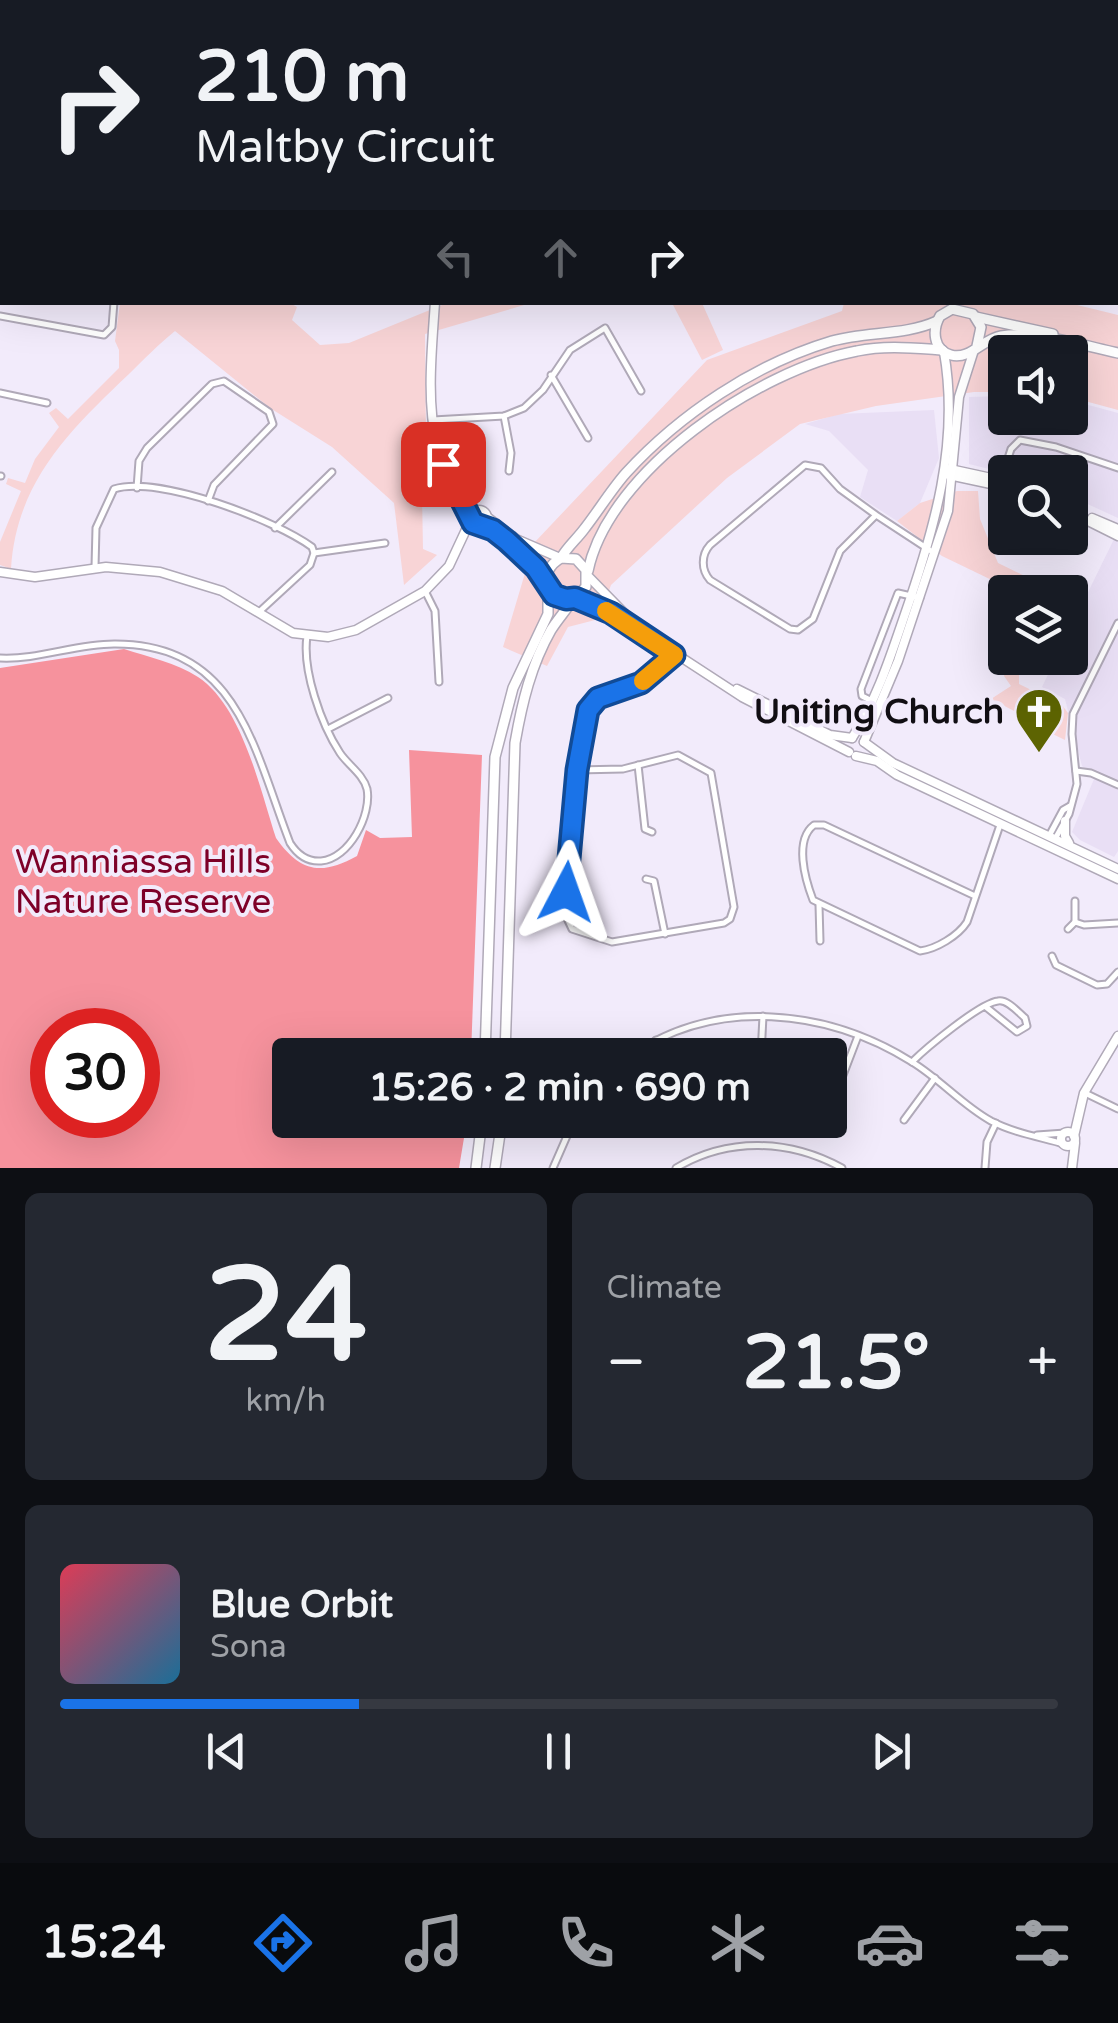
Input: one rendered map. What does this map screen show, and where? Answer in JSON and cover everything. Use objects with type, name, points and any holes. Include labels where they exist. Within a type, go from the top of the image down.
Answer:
[{"type":"main road","points":[[486,1038],[496,758],[513,688],[548,614],[549,566],[560,558],[627,472],[718,396],[778,363],[830,342],[876,332],[914,330],[952,309],[1118,352]]},
{"type":"main road","points":[[975,316],[981,333],[976,347]]},
{"type":"main road","points":[[938,318],[934,335],[943,351]]},
{"type":"main road","points":[[505,1038],[515,743],[524,696],[550,632],[584,590],[598,537],[632,489],[678,444],[731,405],[790,374],[854,351],[894,347],[963,355],[994,338],[1014,335],[1118,352]]},
{"type":"main road","points":[[560,558],[579,561],[587,574]]},
{"type":"main road","points":[[547,585],[558,597],[574,598]]},
{"type":"main road","points":[[478,1168],[481,1138]]},
{"type":"main road","points":[[495,1168],[499,1138]]},
{"type":"street","points":[[0,316],[104,335],[112,327],[114,305]]},
{"type":"street","points":[[435,305],[433,420],[443,464],[481,526],[507,541],[547,585]]},
{"type":"street","points":[[938,318],[941,305]]},
{"type":"street","points":[[971,305],[975,316]]},
{"type":"street","points":[[433,420],[504,416],[534,400],[570,350],[605,328],[641,391]]},
{"type":"street","points":[[852,754],[864,751],[874,702],[916,597],[944,511],[956,443],[958,396],[976,347]]},
{"type":"street","points":[[943,351],[948,374],[949,472]]},
{"type":"street","points":[[551,374],[588,438]]},
{"type":"street","points":[[137,488],[139,461],[146,448],[212,384],[224,381],[270,412],[273,424],[214,485],[208,501]]},
{"type":"street","points":[[0,393],[47,403]]},
{"type":"street","points":[[947,418],[958,414]]},
{"type":"street","points":[[504,416],[511,453],[508,471]]},
{"type":"street","points":[[1009,455],[1020,440],[1080,455]]},
{"type":"street","points":[[956,443],[962,463],[974,477]]},
{"type":"street","points":[[1088,458],[1118,468]]},
{"type":"street","points":[[876,515],[840,552],[812,619],[804,628],[790,629],[710,580],[704,570],[704,553],[710,545],[805,465],[821,468],[840,489],[931,551]]},
{"type":"street","points":[[274,528],[332,472]]},
{"type":"street","points":[[949,472],[988,480]]},
{"type":"street","points":[[944,511],[960,483],[974,477]]},
{"type":"street","points":[[95,567],[94,534],[111,492],[120,487],[208,501],[307,544],[314,554]]},
{"type":"street","points":[[474,515],[488,516],[516,540],[560,558]]},
{"type":"street","points":[[0,572],[35,577],[95,567],[176,575],[222,592],[280,627],[307,636],[328,637],[356,630],[425,592],[449,566],[474,515]]},
{"type":"street","points":[[464,539],[488,516]]},
{"type":"street","points":[[1088,518],[1118,533]]},
{"type":"street","points":[[314,554],[385,543]]},
{"type":"street","points":[[259,612],[310,565],[314,554]]},
{"type":"street","points":[[587,574],[618,609],[675,654]]},
{"type":"street","points":[[425,592],[435,611],[439,682]]},
{"type":"street","points":[[874,702],[861,694],[861,689],[898,593],[916,597]]},
{"type":"street","points":[[574,598],[624,620],[720,682],[852,754],[1002,818]]},
{"type":"street","points":[[1072,846],[1065,836],[1065,821],[1077,784],[1074,714],[1118,622]]},
{"type":"street","points":[[0,658],[116,644],[155,649],[198,667],[236,707],[290,843],[302,857],[311,860],[333,858],[349,845],[367,802],[364,780],[341,754],[328,730],[306,668],[307,636]]},
{"type":"street","points":[[577,770],[612,771],[680,755],[706,769],[715,782],[734,912],[724,923],[612,942],[576,932],[567,923],[568,860],[577,770],[591,702],[641,683],[675,654]]},
{"type":"street","points":[[720,682],[830,735],[864,742],[893,763],[1115,874]]},
{"type":"street","points":[[328,730],[388,698]]},
{"type":"street","points":[[852,754],[846,744],[874,702]]},
{"type":"street","points":[[638,766],[645,831]]},
{"type":"street","points":[[1076,770],[1092,772],[1118,786]]},
{"type":"street","points":[[1050,841],[1063,810],[1070,806]]},
{"type":"street","points":[[975,896],[824,825],[808,826],[802,845],[810,895],[819,905],[920,952],[963,928],[975,896],[1002,818]]},
{"type":"street","points":[[1050,841],[1065,821]]},
{"type":"street","points":[[1050,841],[1072,846],[1115,874]]},
{"type":"street","points":[[653,879],[666,934]]},
{"type":"street","points":[[1068,929],[1074,922],[1075,902]]},
{"type":"street","points":[[819,905],[820,941]]},
{"type":"street","points":[[1074,922],[1118,923]]},
{"type":"street","points":[[1052,956],[1056,965],[1102,986],[1118,972]]},
{"type":"street","points":[[1049,972],[1056,965]]},
{"type":"street","points":[[912,1062],[937,1038],[986,1007],[997,1001],[1004,1001],[1025,1018],[1027,1026],[1018,1032],[986,1007]]},
{"type":"street","points":[[762,1038],[763,1016]]},
{"type":"street","points":[[661,1038],[709,1020],[763,1016],[821,1024],[858,1036],[912,1062],[996,1123],[1064,1144]]},
{"type":"street","points":[[847,1065],[858,1036]]},
{"type":"street","points":[[1072,1166],[1072,1136],[1084,1092],[1118,1036]]},
{"type":"street","points":[[904,1120],[935,1078]]},
{"type":"street","points":[[1084,1092],[1118,1109]]},
{"type":"street","points":[[984,1168],[987,1142],[996,1123]]},
{"type":"street","points":[[1034,1135],[1072,1136]]},
{"type":"street","points":[[1072,1136],[1062,1138],[1072,1166]]},
{"type":"street","points":[[553,1168],[566,1138]]},
{"type":"street","points":[[676,1168],[716,1151],[757,1145],[808,1152],[842,1168]]},
{"type":"shaded area","points":[[120,305],[294,305],[297,307],[292,320],[320,345],[349,343],[442,305],[524,305],[425,334],[426,440],[448,487],[422,494],[423,549],[437,555],[404,585],[394,503],[332,447],[270,408],[175,331],[67,437],[35,484],[23,510],[11,569],[0,565],[0,542],[21,491],[6,484],[8,478],[25,483],[35,459],[59,427],[49,413],[56,408],[68,419],[119,368],[115,341]]},
{"type":"shaded area","points":[[673,305],[703,305],[723,350],[702,360]]},
{"type":"shaded area","points":[[844,305],[1077,305],[1118,315],[1118,410],[1088,402],[1088,335],[988,335],[988,392],[876,406],[800,424],[727,478],[611,585],[599,619],[568,627],[547,666],[503,647],[534,543],[707,360],[842,311]]},
{"type":"shaded area","points":[[988,396],[988,435],[1088,435],[1088,405],[1118,413],[1118,518],[1088,504],[1088,455],[988,455],[988,469],[969,464],[969,397]]},
{"type":"shaded area","points":[[934,410],[939,458],[920,503],[897,521],[860,497],[868,470],[829,431],[805,424],[839,414]]},
{"type":"shaded area","points":[[957,491],[978,491],[988,555],[995,555],[998,563],[1023,575],[988,575],[988,578],[942,556],[897,521],[920,503]]},
{"type":"shaded area","points":[[1118,531],[1118,851],[1114,857],[1072,832],[1094,779],[1082,766],[1065,699],[1042,687],[1048,675],[1088,675],[1088,592]]},
{"type":"shaded area","points":[[1019,675],[1019,684],[1062,705],[1068,713],[1065,740],[1032,724],[1015,706],[1018,713],[991,699],[1011,686],[1004,676]]},
{"type":"green space","name":"Wanniassa Hills Nature Reserve","points":[[124,649],[198,677],[213,690],[238,728],[276,838],[294,858],[312,867],[333,866],[357,856],[366,830],[380,838],[412,837],[409,750],[482,755],[472,1038],[272,1038],[272,1138],[464,1138],[459,1168],[0,1168],[0,668]]},
{"type":"slow traffic","points":[[606,611],[674,655],[643,681]]},
{"type":"place","name":"Uniting Church","points":[[1039,754]]},
{"type":"route","points":[[443,464],[471,521],[507,541],[536,568],[554,595],[575,598],[611,613],[674,655],[641,683],[591,702],[577,770],[566,892]]}]
